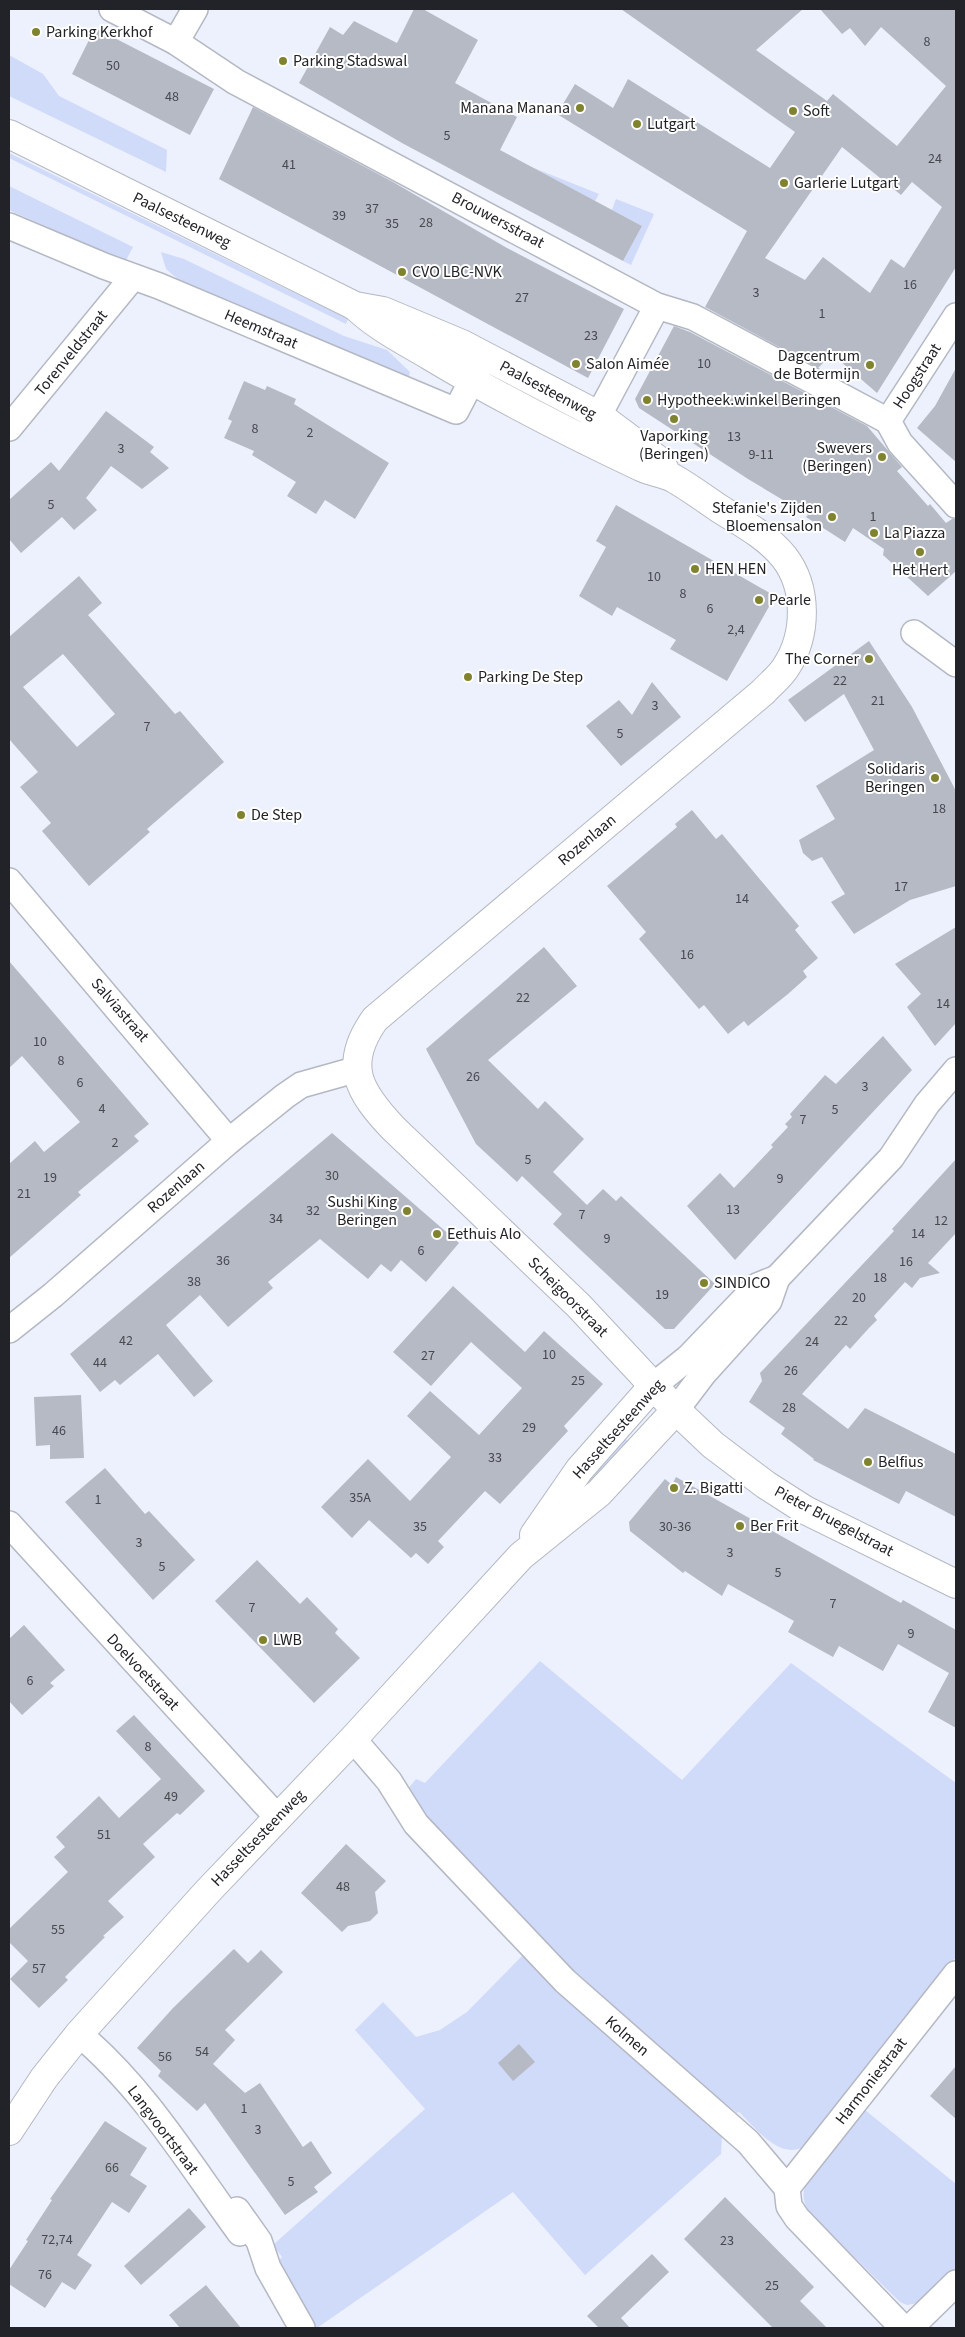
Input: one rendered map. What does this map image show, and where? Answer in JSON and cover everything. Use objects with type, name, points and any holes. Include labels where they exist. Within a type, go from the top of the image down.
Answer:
[{"type":"street","name":"Brouwersstraat","points":[[112,9],[176,42],[236,82],[657,306],[693,317],[888,421]]},
{"type":"street","points":[[176,42],[195,9]]},
{"type":"street","name":"Paalsesteenweg","points":[[9,134],[355,306],[383,311],[462,344],[598,416],[657,459],[671,477]]},
{"type":"street","name":"Heemstraat","points":[[9,226],[456,411],[484,356]]},
{"type":"street","name":"Torenveldstraat","points":[[9,428],[133,277]]},
{"type":"street","name":"Paalsesteenweg","points":[[355,306],[372,322],[471,382],[585,441],[649,471],[671,477],[772,544],[791,569],[801,602]]},
{"type":"street","points":[[585,441],[657,306]]},
{"type":"street","name":"Hoogstraat","points":[[956,316],[888,421],[900,443],[956,505]]},
{"type":"street","name":"Rozenlaan","points":[[393,1128],[371,1104],[362,1089],[358,1069],[359,1049],[365,1033],[375,1019],[762,692],[784,670],[800,638],[801,602]]},
{"type":"street","points":[[914,633],[956,664]]},
{"type":"street","name":"Salviastraat","points":[[9,882],[229,1141]]},
{"type":"street","name":"Rozenlaan","points":[[9,1330],[53,1295],[229,1141],[301,1085],[358,1069]]},
{"type":"street","name":"Hasseltsesteenweg","points":[[9,2131],[44,2078],[79,2034],[208,1891],[353,1739],[521,1556],[599,1493],[676,1410],[704,1373],[769,1301],[777,1278],[891,1158],[927,1104],[956,1070]]},
{"type":"street","name":"Scheigoorstraat","points":[[393,1128],[579,1306],[654,1386]]},
{"type":"street","name":"Hasseltsesteenweg","points":[[521,1556],[540,1524],[579,1470],[654,1386],[689,1357],[757,1286],[777,1278]]},
{"type":"street","name":"Pieter Bruegelstraat","points":[[654,1386],[713,1445],[766,1485],[806,1510],[956,1584]]},
{"type":"street","name":"Doelvoetstraat","points":[[9,1524],[278,1818]]},
{"type":"street","name":"Kolmen","points":[[353,1739],[389,1781],[416,1824],[565,1981],[748,2142],[787,2188],[789,2206],[797,2218],[903,2328]]},
{"type":"street","name":"Harmoniestraat","points":[[787,2188],[956,1974]]},
{"type":"street","name":"Langvoortstraat","points":[[79,2034],[104,2054],[139,2095],[240,2232]]},
{"type":"street","name":"Langvoortstraat","points":[[183,2136],[259,2241],[268,2268],[302,2328]]},
{"type":"street","points":[[910,2328],[956,2283]]},
{"type":"shaded area","points":[[9,55],[43,74],[59,96],[167,150],[166,172],[9,96]]},
{"type":"shaded area","points":[[9,153],[348,319],[346,324],[9,158]]},
{"type":"shaded area","points":[[529,166],[599,194],[595,201]]},
{"type":"shaded area","points":[[9,186],[133,247],[125,262],[9,210]]},
{"type":"shaded area","points":[[616,199],[654,214],[631,265],[623,261],[642,226],[612,210]]},
{"type":"shaded area","points":[[161,252],[184,259],[344,336],[387,350],[410,372],[409,376],[398,375],[179,280],[166,269]]},
{"type":"shaded area","points":[[623,1437],[632,1444],[589,1489],[582,1489],[581,1482]]},
{"type":"shaded area","points":[[540,1661],[682,1780],[791,1663],[956,1783],[956,1957],[801,2148],[783,2149],[767,2139],[739,2112],[737,2113],[702,2086],[573,1976],[417,1813],[408,1789],[416,1779],[425,1783]]},
{"type":"shaded area","points":[[526,1952],[722,2135],[721,2154],[585,2275],[513,2192],[317,2328],[313,2328],[276,2263],[282,2257],[273,2245],[425,2109],[355,2030],[383,2002],[416,2037],[440,2030],[467,2012]]},
{"type":"shaded area","points":[[865,2110],[956,2184],[956,2269],[919,2303],[907,2305],[900,2302],[811,2215],[804,2200],[806,2184]]},
{"type":"building","points":[[414,9],[423,9],[478,40],[455,83],[517,117],[500,150],[642,226],[623,261],[402,143],[299,83],[330,27],[343,35],[354,21],[397,43]]},
{"type":"building","points":[[621,9],[803,9],[756,50],[827,101],[833,94],[897,146],[946,86],[881,27],[865,46],[850,28],[842,34],[820,9],[956,9],[956,267],[877,393],[832,354],[818,368],[705,307],[747,231],[557,114],[575,84],[613,108],[628,79],[770,168],[795,132]],"holes":[[[842,147],[901,195],[912,182],[942,207],[904,268],[891,259],[870,293],[823,257],[805,280],[765,258]]]},
{"type":"building","points":[[95,28],[214,89],[190,135],[72,74]]},
{"type":"building","points":[[253,107],[393,182],[507,248],[624,309],[588,378],[219,179]]},
{"type":"building","points":[[674,326],[690,332],[867,426],[902,467],[897,471],[928,506],[930,504],[946,523],[956,519],[956,571],[928,596],[883,555],[884,549],[853,528],[845,542],[806,517],[808,515],[748,479],[639,408],[635,399]]},
{"type":"building","points":[[956,368],[956,462],[917,428],[935,406]]},
{"type":"building","points":[[244,381],[265,390],[267,386],[296,399],[294,404],[389,463],[355,519],[325,500],[316,514],[287,496],[296,482],[252,455],[254,451],[224,438],[232,421],[228,419]]},
{"type":"building","points":[[106,411],[154,447],[150,452],[169,468],[142,489],[111,466],[86,498],[97,510],[74,530],[62,517],[21,553],[9,539],[9,500],[51,462],[59,471]]},
{"type":"building","points":[[616,505],[775,596],[727,681],[670,649],[676,640],[617,607],[612,616],[579,596],[606,547],[596,541]]},
{"type":"building","points":[[79,576],[102,603],[88,615],[175,714],[180,711],[224,762],[147,829],[150,832],[89,886],[42,831],[51,823],[20,787],[38,772],[9,739],[9,637]],"holes":[[[63,654],[115,714],[77,747],[23,687]]]},
{"type":"building","points":[[869,641],[912,707],[956,791],[956,886],[910,900],[854,934],[831,902],[845,894],[822,857],[812,861],[803,853],[799,840],[835,819],[816,786],[874,750],[844,694],[805,722],[788,700]]},
{"type":"building","points":[[652,682],[681,717],[621,766],[586,726],[619,700],[632,715]]},
{"type":"building","points":[[692,810],[716,839],[722,834],[799,926],[795,930],[818,958],[803,971],[807,977],[788,994],[748,1026],[744,1021],[728,1034],[704,1005],[699,1009],[639,939],[646,932],[607,886],[677,827],[675,824]]},
{"type":"building","points":[[956,927],[956,1023],[935,1046],[907,1007],[921,994],[895,964]]},
{"type":"building","points":[[544,947],[577,986],[488,1060],[538,1109],[545,1101],[584,1139],[553,1172],[587,1205],[603,1189],[616,1201],[621,1196],[715,1284],[674,1329],[665,1329],[553,1224],[562,1214],[522,1176],[517,1182],[476,1144],[426,1049]]},
{"type":"building","points":[[9,961],[149,1124],[134,1136],[139,1141],[78,1192],[81,1195],[9,1258],[9,1164],[35,1141],[44,1152],[80,1122],[22,1056],[9,1068]]},
{"type":"building","points":[[883,1036],[912,1070],[735,1260],[687,1206],[720,1173],[734,1188],[773,1147],[771,1145],[788,1127],[785,1124],[792,1117],[790,1114],[825,1075],[836,1084]]},
{"type":"building","points":[[332,1133],[459,1243],[426,1282],[401,1260],[391,1272],[381,1264],[368,1279],[320,1239],[268,1282],[273,1288],[228,1327],[200,1295],[166,1325],[213,1381],[194,1397],[158,1354],[120,1385],[115,1380],[100,1392],[70,1354]]},
{"type":"building","points":[[956,1159],[956,1233],[928,1263],[940,1273],[920,1278],[912,1288],[905,1282],[874,1316],[877,1320],[850,1349],[846,1345],[802,1394],[848,1429],[865,1408],[956,1454],[956,1517],[906,1491],[899,1504],[813,1460],[781,1434],[785,1428],[749,1402],[762,1381],[760,1373],[894,1231],[892,1229]]},
{"type":"building","points":[[453,1286],[525,1352],[544,1331],[603,1384],[564,1426],[568,1431],[500,1504],[485,1491],[438,1541],[444,1547],[428,1564],[416,1553],[411,1558],[369,1520],[352,1538],[321,1507],[368,1459],[410,1501],[451,1457],[407,1416],[430,1391],[479,1435],[522,1388],[471,1342],[431,1386],[393,1352]]},
{"type":"building","points":[[81,1395],[84,1458],[50,1459],[50,1445],[36,1446],[34,1397]]},
{"type":"building","points":[[105,1468],[145,1514],[149,1511],[195,1560],[153,1600],[65,1502]]},
{"type":"building","points":[[676,1477],[901,1603],[903,1600],[956,1630],[956,1728],[928,1712],[949,1673],[898,1644],[883,1671],[839,1646],[833,1657],[788,1632],[794,1621],[728,1584],[722,1596],[685,1571],[683,1573],[630,1531],[629,1522],[665,1479],[672,1485]]},
{"type":"building","points":[[257,1560],[300,1604],[307,1597],[338,1629],[335,1633],[360,1658],[314,1703],[215,1601]]},
{"type":"building","points":[[24,1625],[65,1670],[50,1683],[54,1686],[22,1715],[9,1701],[9,1639]]},
{"type":"building","points":[[134,1715],[205,1791],[180,1815],[177,1813],[143,1844],[155,1857],[108,1901],[124,1917],[103,1936],[105,1937],[65,1977],[68,1980],[39,2008],[10,1979],[28,1961],[9,1942],[9,1929],[68,1872],[54,1857],[65,1847],[56,1837],[99,1796],[119,1818],[161,1779],[116,1731]]},
{"type":"building","points":[[346,1844],[386,1881],[375,1892],[378,1913],[370,1921],[348,1926],[342,1932],[301,1893]]},
{"type":"building","points":[[234,1949],[248,1963],[261,1950],[283,1972],[225,2030],[235,2040],[213,2064],[245,2093],[260,2083],[303,2147],[311,2141],[332,2173],[314,2187],[318,2192],[285,2215],[205,2103],[197,2111],[158,2076],[161,2071],[137,2048],[173,2008]]},
{"type":"building","points":[[519,2044],[535,2062],[513,2081],[498,2063]]},
{"type":"building","points":[[956,2066],[956,2119],[930,2096]]},
{"type":"building","points":[[105,2121],[147,2148],[130,2175],[147,2186],[129,2213],[112,2202],[77,2255],[92,2265],[75,2290],[62,2282],[45,2308],[9,2284],[9,2270],[52,2200],[50,2199]]},
{"type":"building","points":[[725,2197],[814,2287],[800,2301],[827,2328],[773,2328],[684,2239]]},
{"type":"building","points":[[189,2208],[206,2227],[141,2285],[124,2266]]},
{"type":"building","points":[[652,2254],[669,2272],[621,2318],[630,2328],[599,2328],[587,2316]]},
{"type":"building","points":[[206,2285],[241,2328],[180,2328],[169,2315]]},
{"type":"place","name":"Parking Kerkhof","points":[[36,32]]},
{"type":"place","name":"Parking Stadswal","points":[[283,61]]},
{"type":"place","name":"Manana Manana","points":[[580,108]]},
{"type":"place","name":"Soft","points":[[793,111]]},
{"type":"place","name":"Lutgart","points":[[637,124]]},
{"type":"place","name":"Garlerie Lutgart","points":[[784,183]]},
{"type":"place","name":"CVO LBC-NVK","points":[[402,272]]},
{"type":"place","name":"Salon Aimée","points":[[576,364]]},
{"type":"place","name":"Dagcentrum de Botermijn","points":[[870,365]]},
{"type":"place","name":"Hypotheek.winkel Beringen","points":[[647,400]]},
{"type":"place","name":"Vaporking (Beringen)","points":[[674,419]]},
{"type":"place","name":"Swevers (Beringen)","points":[[882,457]]},
{"type":"place","name":"Stefanie's Zijden Bloemensalon","points":[[832,517]]},
{"type":"place","name":"La Piazza","points":[[874,533]]},
{"type":"place","name":"Het Hert","points":[[920,552]]},
{"type":"place","name":"HEN HEN","points":[[695,569]]},
{"type":"place","name":"Pearle","points":[[759,600]]},
{"type":"place","name":"The Corner","points":[[869,659]]},
{"type":"place","name":"Parking De Step","points":[[468,677]]},
{"type":"place","name":"Solidaris Beringen","points":[[935,778]]},
{"type":"place","name":"De Step","points":[[241,815]]},
{"type":"place","name":"Sushi King Beringen","points":[[407,1211]]},
{"type":"place","name":"Eethuis Alo","points":[[437,1234]]},
{"type":"place","name":"SINDICO","points":[[704,1283]]},
{"type":"place","name":"Belfius","points":[[868,1462]]},
{"type":"place","name":"Z. Bigatti","points":[[674,1488]]},
{"type":"place","name":"Ber Frit","points":[[740,1526]]},
{"type":"place","name":"LWB","points":[[263,1640]]}]
